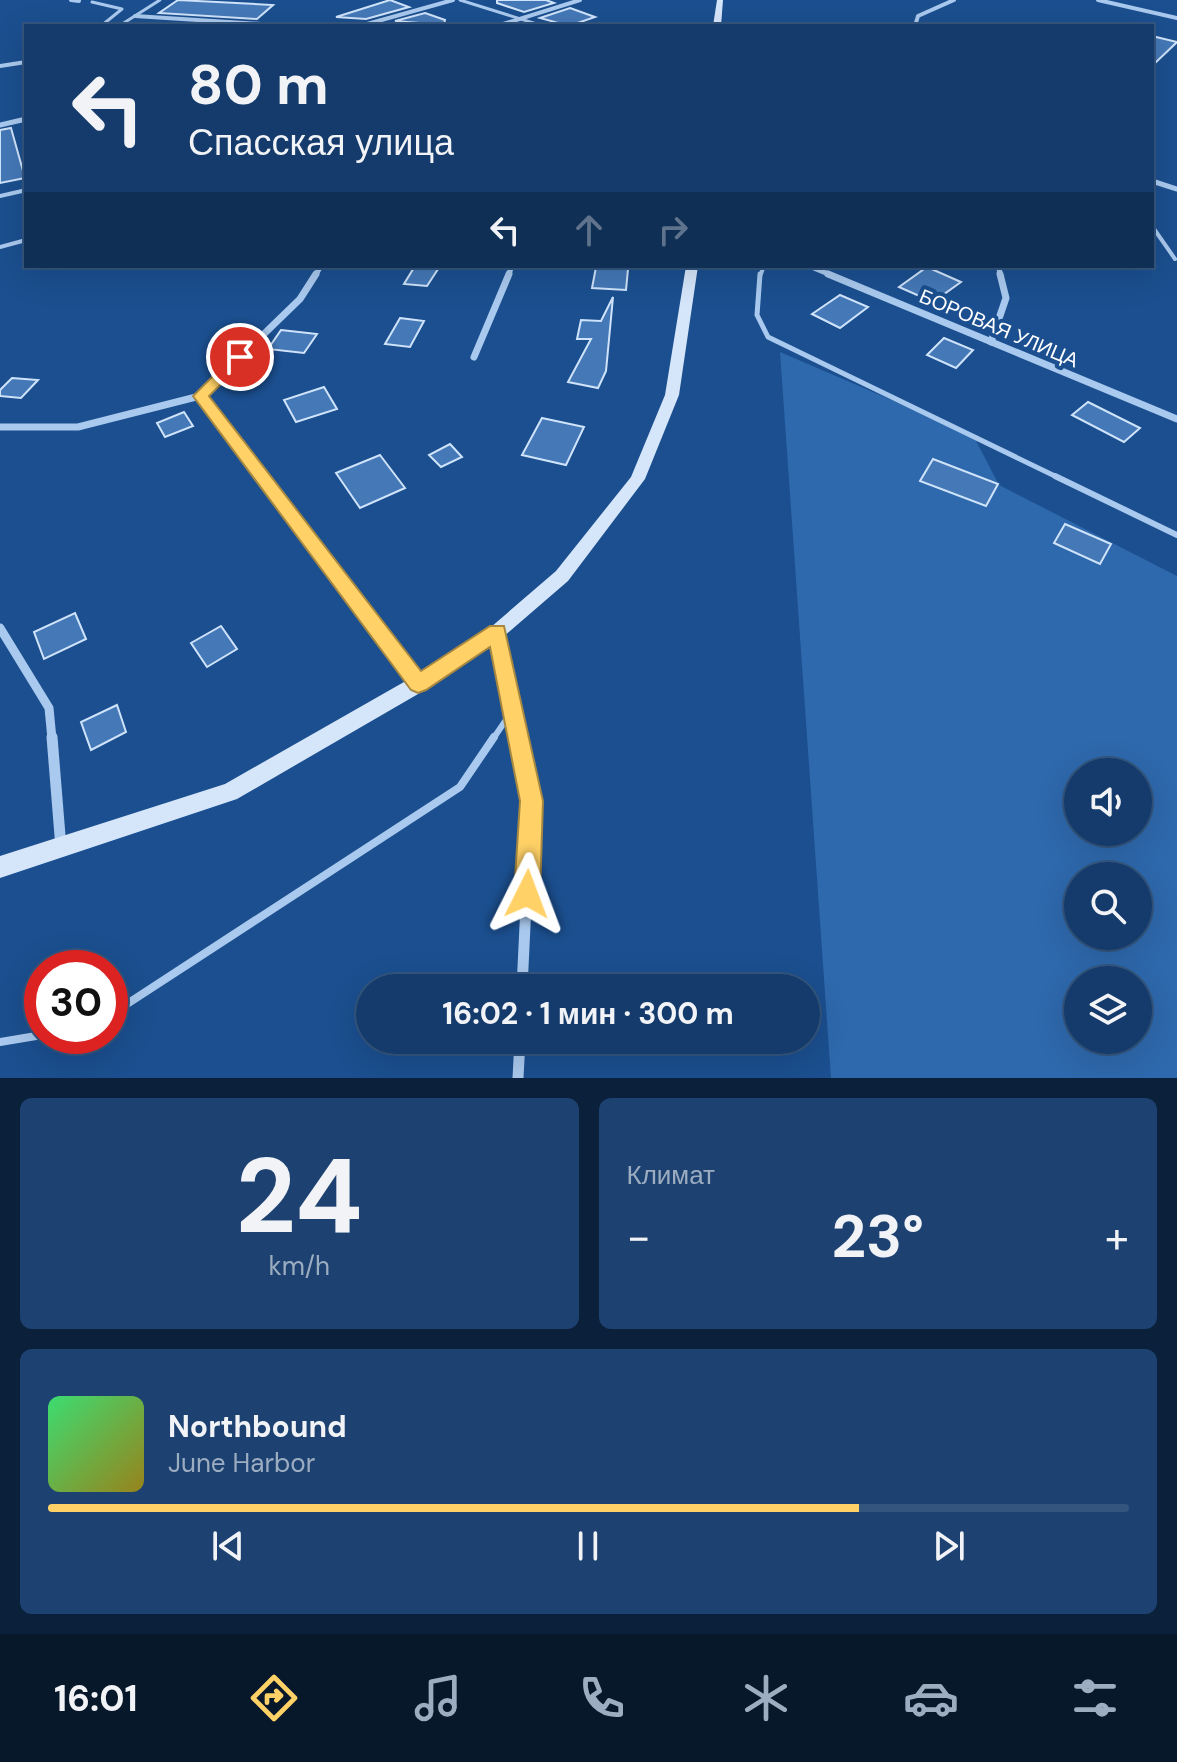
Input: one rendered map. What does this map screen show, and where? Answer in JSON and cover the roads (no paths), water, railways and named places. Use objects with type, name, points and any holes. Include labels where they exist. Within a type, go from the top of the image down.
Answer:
[{"type":"street","points":[[71,0],[79,1]]},
{"type":"street","points":[[367,24],[453,0]]},
{"type":"street","points":[[504,24],[580,0]]},
{"type":"street","points":[[717,24],[720,0]]},
{"type":"street","points":[[916,24],[918,16],[954,0]]},
{"type":"street","points":[[1098,0],[1177,18]]},
{"type":"street","points":[[135,16],[261,24]]},
{"type":"street","points":[[0,66],[24,62]]},
{"type":"street","points":[[0,125],[24,119]]},
{"type":"street","points":[[1154,182],[1177,189]]},
{"type":"street","points":[[0,427],[78,427],[200,396],[300,299],[320,268]]},
{"type":"street","points":[[474,357],[511,268]]},
{"type":"street","points":[[0,867],[230,792],[418,684],[497,632],[562,576],[638,479],[672,395],[692,268]]},
{"type":"street","name":"БОРОВАЯ УЛИЦА","points":[[814,268],[1177,419]]},
{"type":"street","points":[[991,342],[1006,298],[998,268]]},
{"type":"street","points":[[200,396],[418,684]]},
{"type":"street","points":[[0,628],[49,708],[61,849]]},
{"type":"street","points":[[497,632],[531,801],[523,974]]},
{"type":"street","points":[[518,1078],[519,1054]]},
{"type":"lane","points":[[122,24],[160,0]]},
{"type":"lane","points":[[460,0],[536,24]]},
{"type":"lane","points":[[92,2],[122,9],[103,24]]},
{"type":"lane","points":[[0,196],[22,191]]},
{"type":"lane","points":[[1154,229],[1175,259]]},
{"type":"lane","points":[[0,247],[24,241]]},
{"type":"lane","points":[[763,268],[757,315],[768,337],[1177,535]]},
{"type":"lane","points":[[128,1003],[460,787],[512,711]]},
{"type":"lane","points":[[0,1042],[24,1038]]}]
